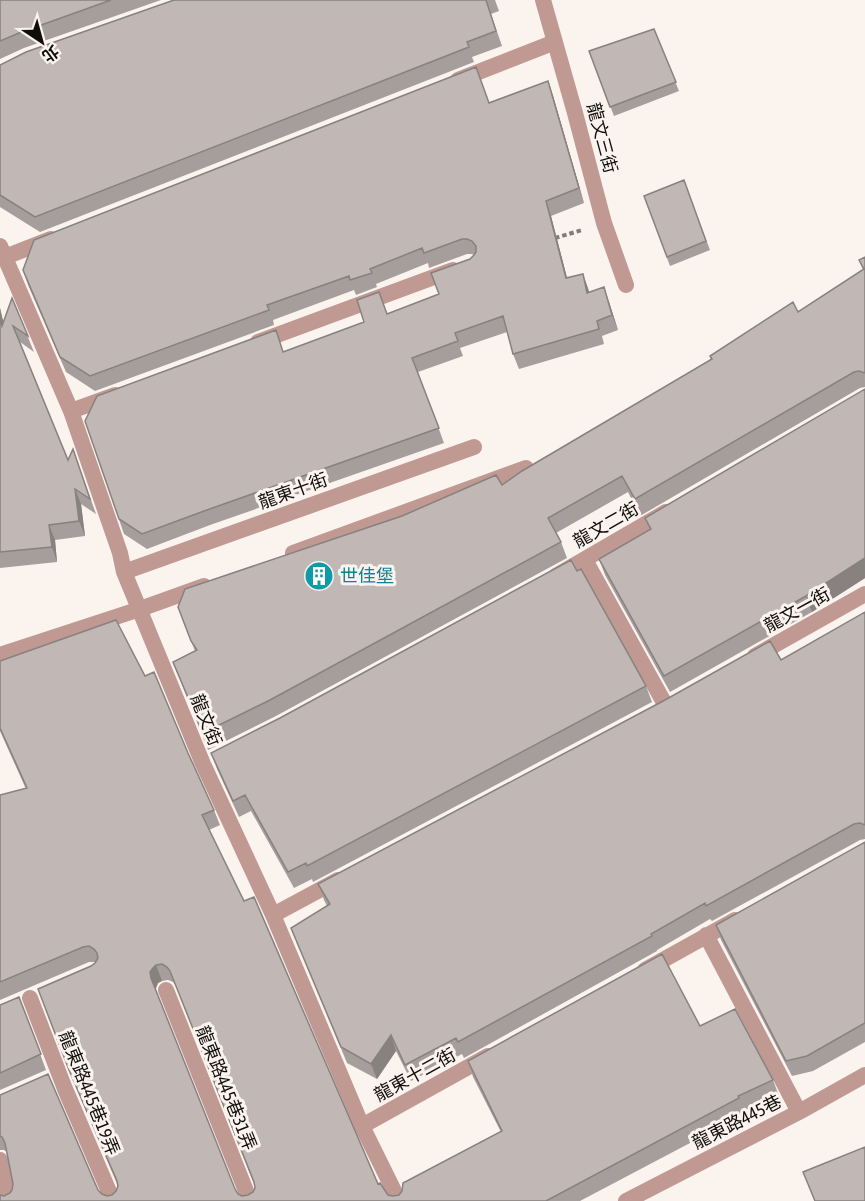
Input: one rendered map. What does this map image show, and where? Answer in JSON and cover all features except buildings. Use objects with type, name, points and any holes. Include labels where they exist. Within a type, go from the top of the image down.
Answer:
[{"type":"lane","name":"龍文三街","points":[[543,0],[604,223],[626,285]]},
{"type":"lane","points":[[445,85],[555,42]]},
{"type":"lane","points":[[2,251],[71,231]]},
{"type":"lane","name":"龍文街","points":[[2,251],[71,411],[120,553],[124,572],[208,761],[362,1126],[399,1201]]},
{"type":"lane","points":[[249,345],[471,264]]},
{"type":"lane","points":[[71,411],[126,390]]},
{"type":"lane","name":"龍東十街","points":[[124,572],[474,447]]},
{"type":"lane","points":[[283,556],[526,468]]},
{"type":"lane","name":"龍文二街","points":[[543,583],[675,507]]},
{"type":"lane","points":[[585,560],[666,706]]},
{"type":"lane","points":[[0,655],[217,581]]},
{"type":"lane","name":"龍文一街","points":[[746,661],[865,594]]},
{"type":"lane","points":[[273,915],[356,871]]},
{"type":"lane","points":[[633,976],[746,914]]},
{"type":"lane","points":[[706,935],[799,1112]]},
{"type":"lane","name":"龍東路445巷31弄","points":[[166,990],[250,1201]]},
{"type":"lane","name":"龍東路445巷19弄","points":[[31,998],[55,1078],[113,1201]]},
{"type":"lane","name":"龍東十二街","points":[[362,1126],[498,1051]]},
{"type":"lane","name":"龍東路445巷","points":[[626,1201],[799,1112],[865,1075]]},
{"type":"lane","points":[[0,1160],[8,1201]]},
{"type":"path","points":[[549,240],[604,223]]},
{"type":"place","name":"世佳堡","points":[[319,576]]}]
